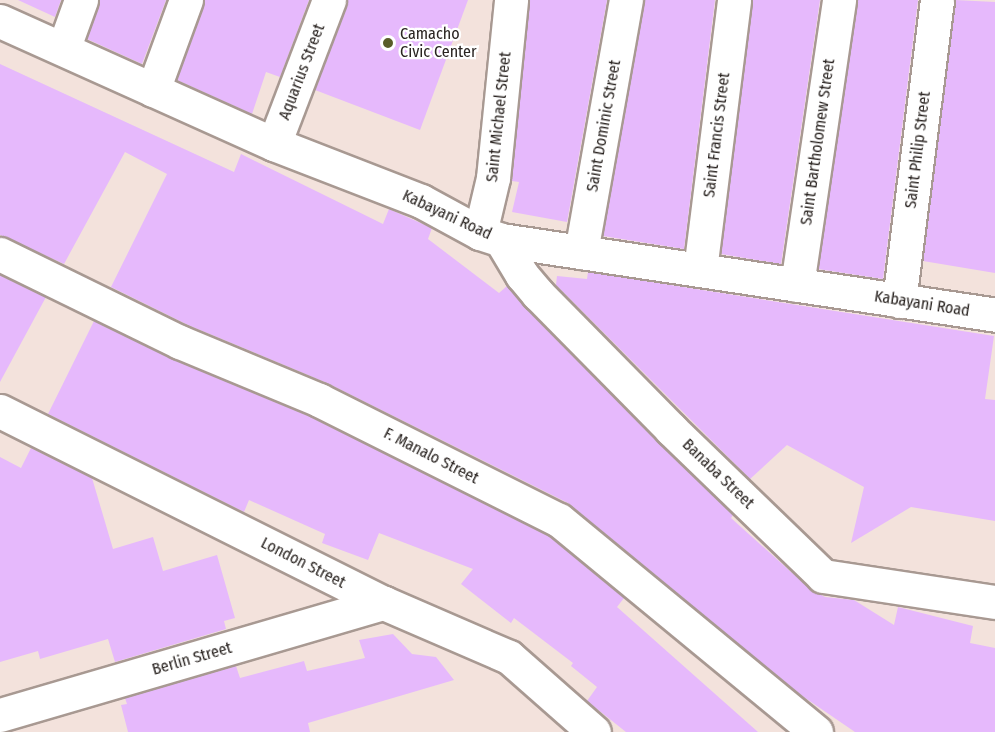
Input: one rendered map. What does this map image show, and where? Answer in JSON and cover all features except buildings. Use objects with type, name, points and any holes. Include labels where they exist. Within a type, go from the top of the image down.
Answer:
[{"type":"street","points":[[64,47],[81,0]]},
{"type":"street","points":[[153,90],[186,0]]},
{"type":"street","name":"Aquarius Street","points":[[274,144],[329,0]]},
{"type":"street","name":"Saint Michael Street","points":[[491,236],[493,178],[511,0]]},
{"type":"street","name":"Saint Dominic Street","points":[[581,252],[626,0]]},
{"type":"street","name":"Saint Francis Street","points":[[700,270],[734,0]]},
{"type":"street","name":"Saint Bartholomew Street","points":[[797,285],[839,0]]},
{"type":"street","name":"Saint Philip Street","points":[[899,301],[937,0]]},
{"type":"street","name":"Kabayani Road","points":[[0,21],[64,47],[274,144],[421,201],[491,236],[581,252],[995,315]]},
{"type":"street","name":"Banaba Street","points":[[491,236],[538,294],[671,429],[823,576],[995,602]]},
{"type":"street","name":"F. Manalo Street","points":[[0,254],[180,342],[319,400],[559,520],[816,732]]},
{"type":"street","name":"London Street","points":[[0,411],[384,603],[509,657],[594,732]]},
{"type":"street","name":"Berlin Street","points":[[0,715],[384,603]]},
{"type":"place","name":"Camacho Civic Center","points":[[388,43]]}]
